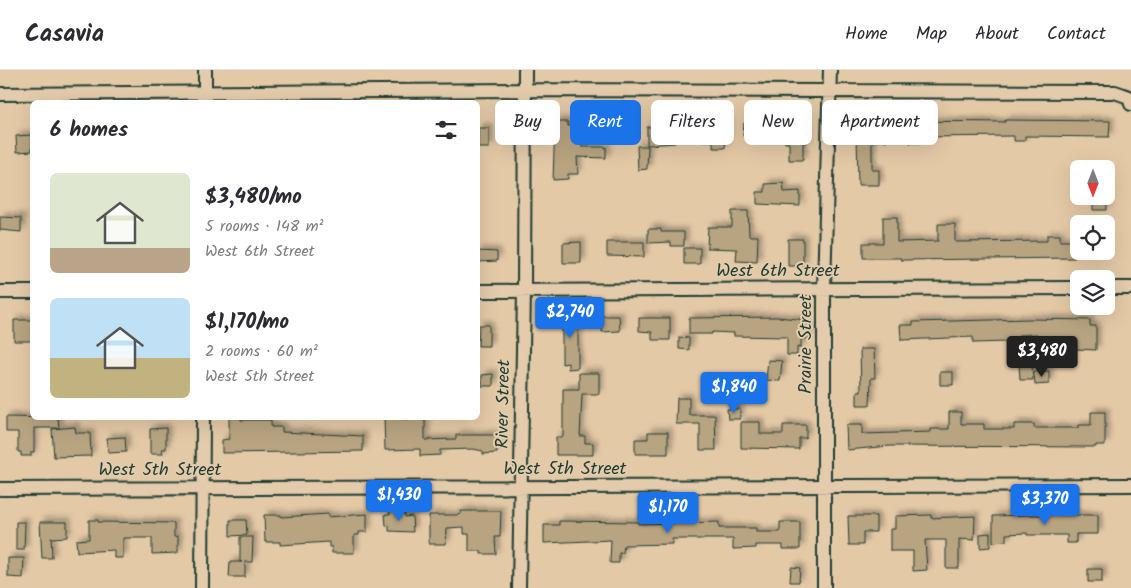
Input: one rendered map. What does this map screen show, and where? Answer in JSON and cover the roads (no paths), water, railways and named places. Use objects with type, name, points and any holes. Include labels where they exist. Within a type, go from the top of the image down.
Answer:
[{"type":"street","points":[[205,70],[205,97]]},
{"type":"street","name":"River Street","points":[[519,588],[519,487],[524,291],[525,70]]},
{"type":"street","name":"Prairie Street","points":[[824,588],[824,288],[830,70]]},
{"type":"street","points":[[0,94],[205,97],[525,90],[1115,92],[1130,100]]},
{"type":"street","name":"West 6th Street","points":[[480,291],[1070,288]]},
{"type":"street","points":[[1115,288],[1131,288]]},
{"type":"street","points":[[0,292],[30,292]]},
{"type":"street","points":[[202,588],[203,420]]},
{"type":"street","name":"West 5th Street","points":[[0,489],[823,484],[1131,485]]}]
